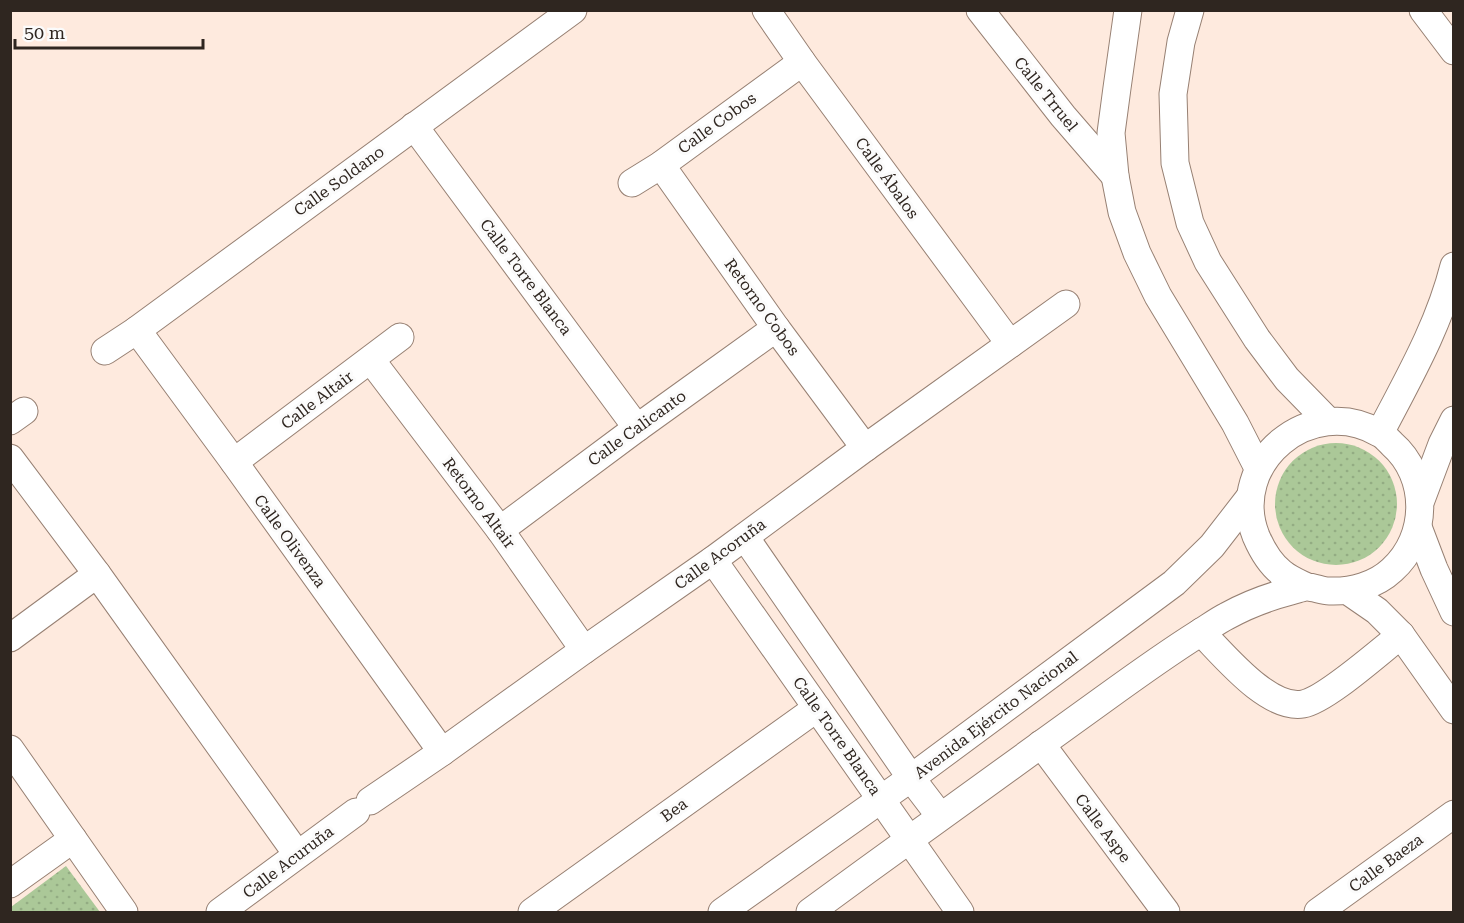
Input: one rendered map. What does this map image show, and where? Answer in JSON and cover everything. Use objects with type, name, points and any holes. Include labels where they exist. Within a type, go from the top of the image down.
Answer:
[{"type":"street","name":"Calle Soldano","points":[[105,351],[137,330],[573,10]]},
{"type":"street","name":"Calle Ábalos","points":[[766,10],[1010,344]]},
{"type":"street","name":"Calle Trruel","points":[[980,10],[1063,116],[1115,176]]},
{"type":"street","points":[[1128,10],[1116,88],[1112,133],[1115,176],[1122,212],[1137,253],[1158,296],[1235,423],[1258,468]]},
{"type":"street","points":[[1190,10],[1181,42],[1173,94],[1175,162],[1190,223],[1208,262],[1257,339],[1287,379],[1328,421]]},
{"type":"street","points":[[1423,10],[1454,51]]},
{"type":"street","name":"Calle Cobos","points":[[632,183],[661,165],[802,62]]},
{"type":"street","name":"Calle Torre Blanca","points":[[414,126],[637,428]]},
{"type":"street","name":"Retorno Cobos","points":[[661,165],[776,328],[865,448]]},
{"type":"street","points":[[1380,433],[1434,325],[1454,266]]},
{"type":"street","name":"Calle Acoruña","points":[[363,806],[713,560],[1066,303]]},
{"type":"street","name":"Calle Calicanto","points":[[500,530],[776,328]]},
{"type":"street","name":"Calle Olivenza","points":[[137,330],[442,752]]},
{"type":"street","name":"Calle Altair","points":[[234,462],[400,337]]},
{"type":"street","name":"Retorno Altair","points":[[371,360],[500,530],[584,650]]},
{"type":"street","points":[[1421,500],[1414,474],[1401,451],[1380,433],[1354,423],[1328,421],[1300,429],[1276,445],[1258,468],[1250,496],[1252,525],[1262,552],[1282,573],[1307,587],[1327,591],[1348,591],[1372,584],[1392,569],[1409,550],[1418,527],[1421,500],[1442,444],[1454,420]]},
{"type":"street","points":[[10,458],[97,574],[297,855]]},
{"type":"street","name":"Avenida Ejército Nacional","points":[[722,912],[911,778],[1174,583],[1212,546],[1250,496]]},
{"type":"street","points":[[1418,527],[1452,604]]},
{"type":"street","points":[[745,537],[911,778],[940,816]]},
{"type":"street","name":"Calle Torre Blanca","points":[[713,560],[960,912]]},
{"type":"street","points":[[10,638],[97,574]]},
{"type":"street","points":[[810,912],[1177,647],[1226,616],[1259,601],[1307,587]]},
{"type":"street","points":[[1348,591],[1377,611],[1401,635],[1454,710]]},
{"type":"street","points":[[1201,632],[1245,677],[1270,695],[1294,704],[1304,704],[1315,700],[1331,690],[1401,635]]},
{"type":"street","name":"Bea","points":[[532,912],[817,708]]},
{"type":"street","name":"Calle Aspe","points":[[1041,744],[1166,912]]},
{"type":"street","points":[[10,749],[124,912]]},
{"type":"street","name":"Calle Acuruña","points":[[220,912],[363,806]]},
{"type":"street","name":"Calle Baeza","points":[[1318,912],[1454,814]]},
{"type":"street","points":[[10,884],[73,839]]},
{"type":"green space","points":[[1336,443],[1359,447],[1379,461],[1393,481],[1397,504],[1393,527],[1379,547],[1359,561],[1336,565],[1313,561],[1293,547],[1279,527],[1275,504],[1279,481],[1293,461],[1313,447]]},
{"type":"green space","points":[[66,866],[100,912],[11,912],[11,907]]}]
